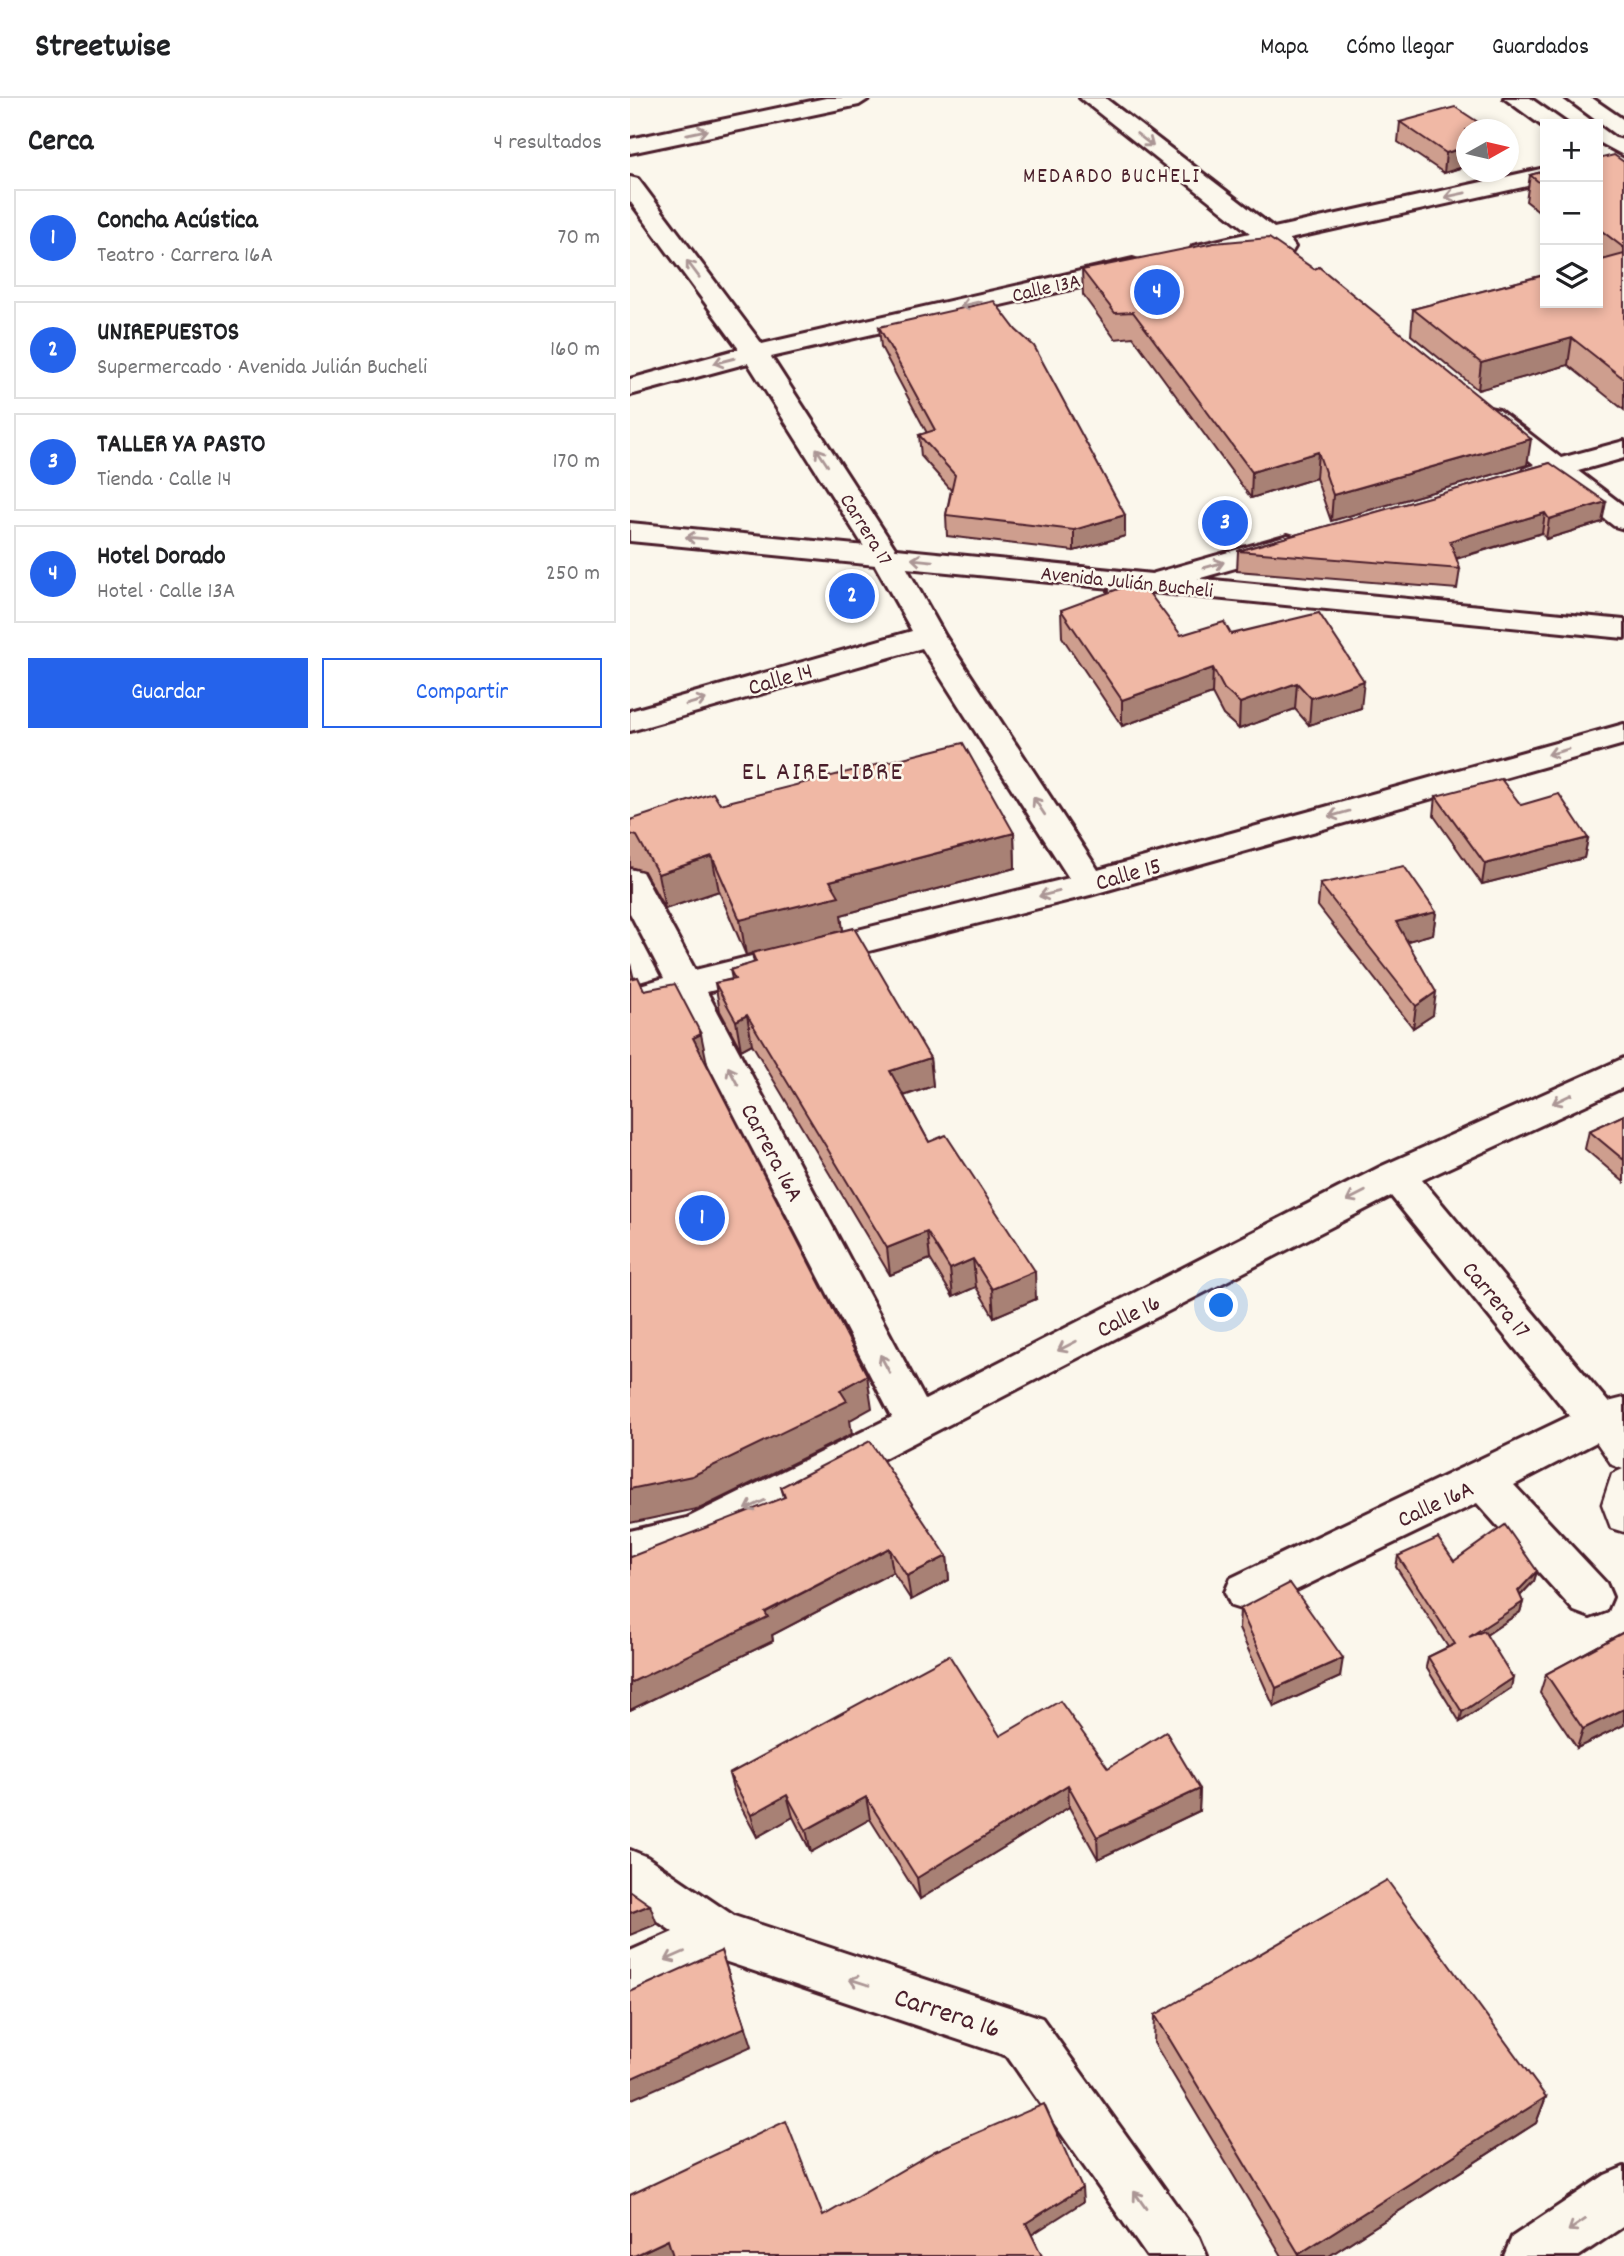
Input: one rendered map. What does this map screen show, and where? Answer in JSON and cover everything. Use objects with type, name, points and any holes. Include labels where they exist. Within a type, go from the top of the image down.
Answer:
[{"type":"street","points":[[630,146],[859,98]]},
{"type":"street","points":[[1091,98],[1301,262]]},
{"type":"street","points":[[1515,98],[1547,119]]},
{"type":"street","points":[[1577,98],[1624,130]]},
{"type":"street","name":"Calle 13A","points":[[630,387],[755,353],[1540,176]]},
{"type":"street","name":"Carrera 17","points":[[630,184],[755,353],[891,567],[930,636],[1090,884]]},
{"type":"street","points":[[1469,400],[1624,520]]},
{"type":"street","points":[[1514,480],[1624,449]]},
{"type":"street","name":"Avenida Julián Bucheli","points":[[630,532],[1109,596],[1624,647]]},
{"type":"street","points":[[1109,596],[1318,535]]},
{"type":"street","name":"Avenida Julián Bucheli","points":[[630,555],[891,567],[1148,583],[1624,629]]},
{"type":"street","name":"Calle 14","points":[[630,721],[930,636]]},
{"type":"street","name":"Calle 15","points":[[630,1001],[684,985],[1090,884],[1624,734]]},
{"type":"street","name":"Carrera 16A","points":[[630,880],[917,1424]]},
{"type":"street","name":"Calle 16","points":[[630,1550],[695,1535],[917,1424],[1396,1176],[1624,1071]]},
{"type":"street","name":"Carrera 17","points":[[1396,1176],[1612,1418]]},
{"type":"street","points":[[1612,1418],[1624,1455]]},
{"type":"street","name":"Calle 16A","points":[[1247,1592],[1612,1418]]},
{"type":"street","points":[[1483,1480],[1590,1597]]},
{"type":"street","points":[[1624,1484],[1620,1504],[1624,1517]]},
{"type":"street","name":"Carrera 16","points":[[630,1873],[720,1936],[1024,2036],[1180,2256]]},
{"type":"street","points":[[630,1976],[720,1936]]},
{"type":"street","points":[[1531,2256],[1624,2194]]},
{"type":"building","points":[[1455,107],[1473,119],[1456,119],[1456,150],[1446,153],[1400,122]]},
{"type":"building","points":[[1614,155],[1624,162],[1624,248],[1603,232],[1603,158]]},
{"type":"building","points":[[1540,172],[1540,183],[1530,175]]},
{"type":"building","points":[[1269,238],[1314,269],[1319,267],[1531,439],[1333,495],[1318,452],[1252,472],[1133,312],[1115,313],[1082,270],[1214,243]]},
{"type":"building","points":[[1624,254],[1624,379],[1572,338],[1481,363],[1413,309],[1540,276],[1540,308],[1603,308],[1603,260]]},
{"type":"building","points":[[994,301],[1016,330],[1034,346],[1125,515],[1074,530],[946,515],[955,475],[919,435],[935,430],[879,327]]},
{"type":"building","points":[[1550,463],[1606,502],[1549,519],[1545,513],[1450,541],[1460,569],[1238,551]]},
{"type":"building","points":[[1140,581],[1181,635],[1224,622],[1231,634],[1319,613],[1364,681],[1311,698],[1297,683],[1240,703],[1224,689],[1213,668],[1122,700],[1061,610]]},
{"type":"building","points":[[963,743],[1014,833],[830,881],[839,896],[740,920],[712,856],[658,874],[637,836],[630,834],[630,820],[713,793],[720,804]]},
{"type":"building","points":[[1501,779],[1521,805],[1559,794],[1588,838],[1485,864],[1436,796]]},
{"type":"building","points":[[1404,866],[1436,912],[1396,922],[1436,992],[1416,1006],[1320,884]]},
{"type":"building","points":[[854,928],[930,1058],[890,1071],[929,1142],[946,1135],[1035,1271],[992,1289],[973,1259],[950,1269],[927,1232],[887,1248],[747,1015],[736,1021],[715,983],[735,979],[730,970],[756,962],[752,953]]},
{"type":"building","points":[[638,977],[644,990],[675,984],[701,1034],[693,1038],[867,1375],[840,1390],[847,1401],[692,1476],[630,1489],[630,979]]},
{"type":"building","points":[[1624,1115],[1624,1160],[1589,1131]]},
{"type":"building","points":[[870,1441],[947,1556],[907,1576],[889,1548],[765,1612],[768,1617],[630,1683],[630,1557],[785,1497],[781,1487]]},
{"type":"building","points":[[1505,1525],[1537,1571],[1518,1591],[1523,1602],[1469,1637],[1484,1631],[1513,1678],[1462,1712],[1428,1657],[1455,1644],[1398,1556],[1438,1538],[1454,1561]]},
{"type":"building","points":[[1290,1583],[1343,1658],[1276,1688],[1240,1609]]},
{"type":"building","points":[[1624,1632],[1624,1709],[1583,1729],[1546,1674]]},
{"type":"building","points":[[949,1655],[1000,1736],[1060,1701],[1108,1768],[1166,1732],[1200,1789],[1097,1837],[1068,1785],[917,1878],[866,1797],[806,1830],[787,1795],[751,1815],[729,1774]]},
{"type":"building","points":[[1387,1880],[1546,2097],[1299,2254],[1155,2015]]},
{"type":"building","points":[[630,1891],[650,1905],[630,1913]]},
{"type":"building","points":[[721,1951],[746,2027],[630,2079],[630,1992]]},
{"type":"building","points":[[1044,2104],[1082,2188],[1026,2223],[1042,2256],[673,2256],[668,2240],[630,2256],[630,2195],[786,2121],[823,2216],[935,2151]]},
{"type":"place","name":"Hotel Dorado","points":[[1157,292]]},
{"type":"place","name":"TALLER YA PASTO","points":[[1225,523]]},
{"type":"place","name":"UNIREPUESTOS","points":[[852,596]]},
{"type":"place","name":"Concha Acústica","points":[[702,1218]]},
{"type":"district","name":"MEDARDO BUCHELI","points":[[1112,175]]},
{"type":"district","name":"EL AIRE LIBRE","points":[[823,770]]}]
